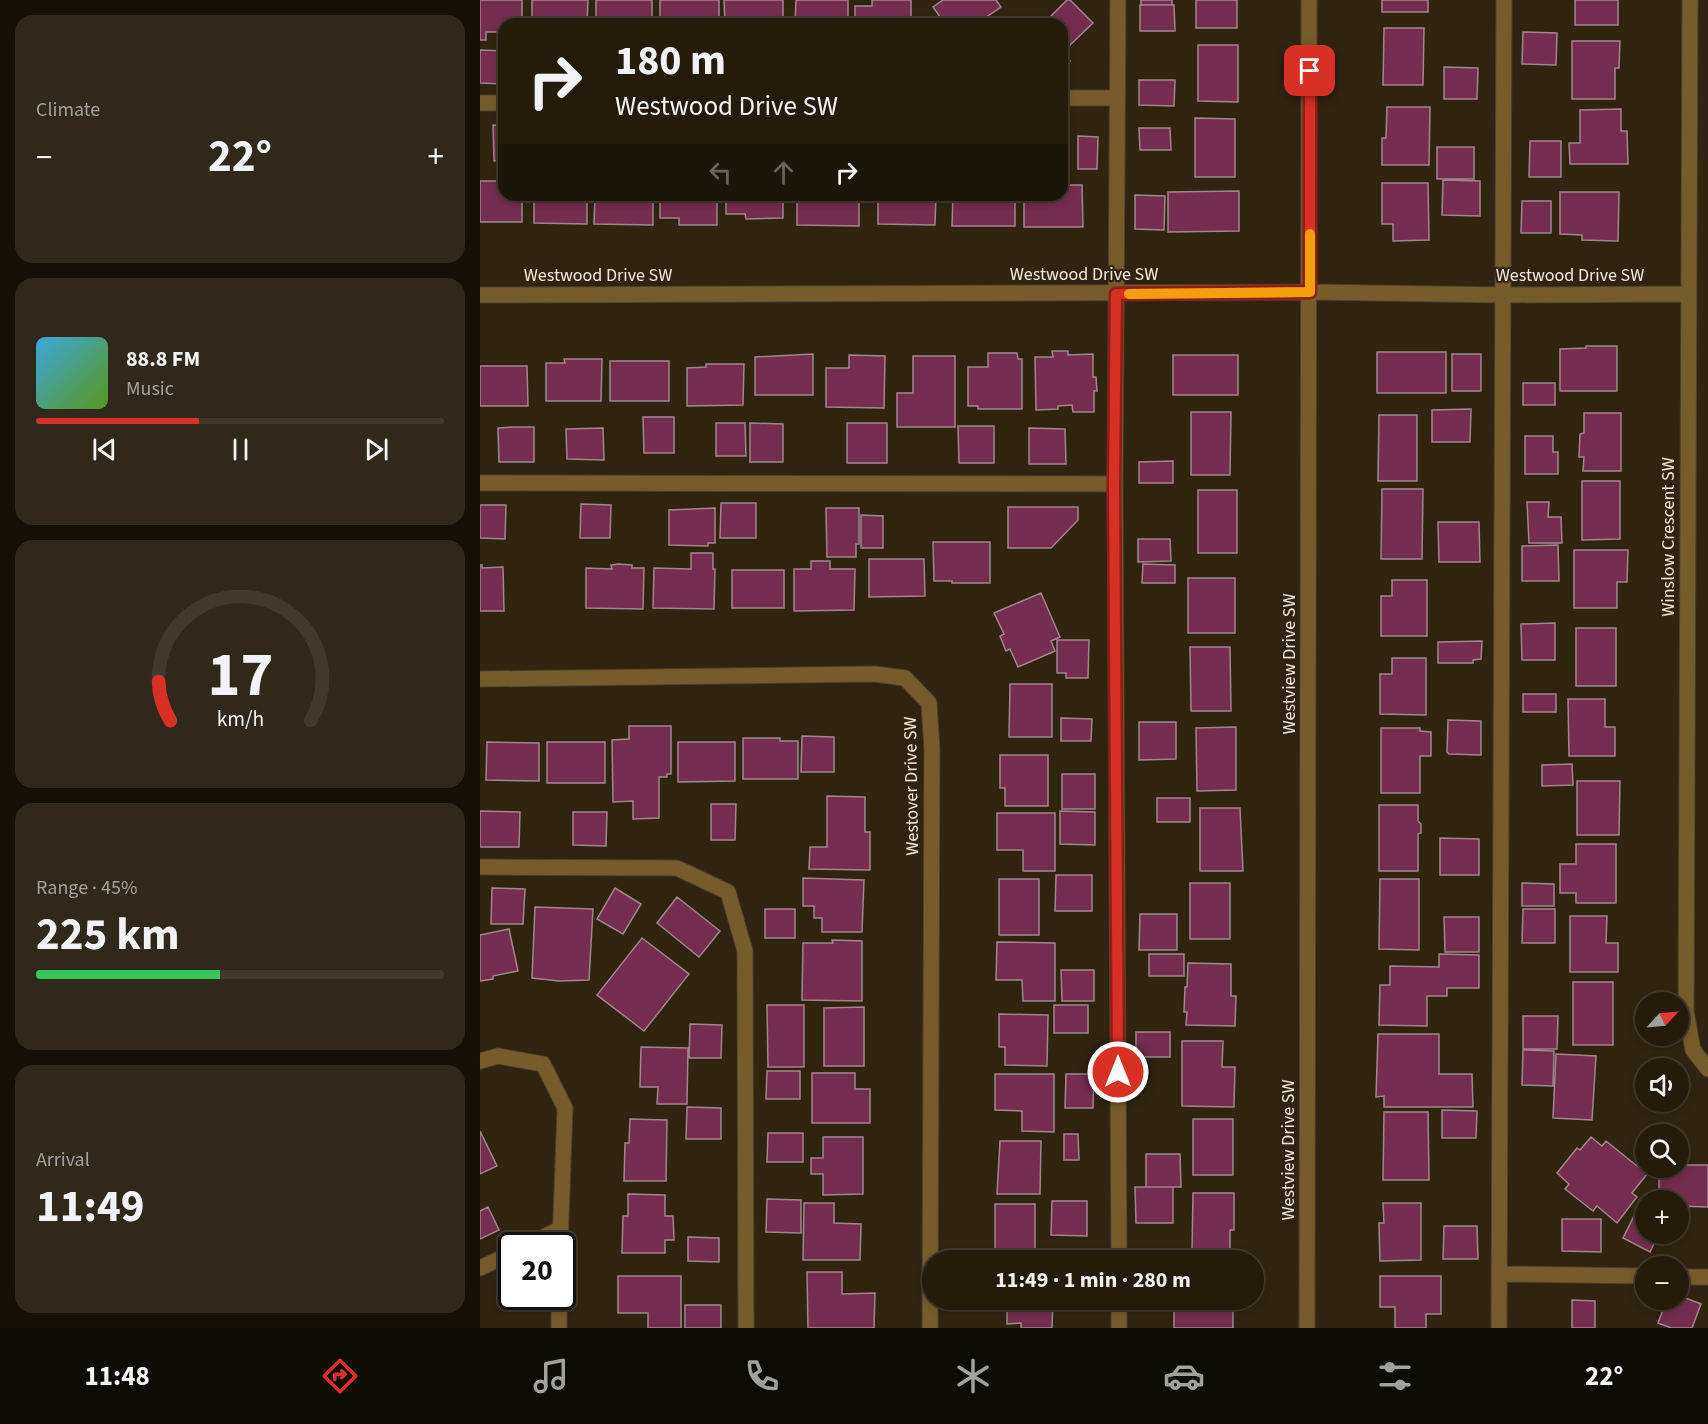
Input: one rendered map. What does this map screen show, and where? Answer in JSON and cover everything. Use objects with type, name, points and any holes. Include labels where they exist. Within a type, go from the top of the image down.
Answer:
[{"type":"street","points":[[1118,0],[1114,484],[1119,1250]]},
{"type":"street","name":"Westview Drive SW","points":[[1307,1328],[1309,0]]},
{"type":"street","points":[[1499,1328],[1504,0]]},
{"type":"street","name":"Winslow Crescent SW","points":[[1690,0],[1686,1011],[1693,1050],[1708,1069]]},
{"type":"street","points":[[1068,98],[1117,98]]},
{"type":"street","points":[[480,103],[498,103]]},
{"type":"street","name":"Westwood Drive SW","points":[[480,295],[1310,292],[1503,295],[1688,294]]},
{"type":"street","points":[[480,483],[1114,484]]},
{"type":"street","name":"Westover Drive SW","points":[[480,679],[875,674],[904,678],[929,703],[932,749],[930,1328]]},
{"type":"street","points":[[480,867],[677,868],[728,892],[745,951],[746,1328]]},
{"type":"street","points":[[480,1061],[498,1056],[543,1064],[565,1108],[560,1229],[554,1232]]},
{"type":"street","points":[[480,1268],[498,1260]]},
{"type":"street","points":[[1499,1274],[1635,1276]]},
{"type":"street","points":[[1689,1277],[1708,1277]]},
{"type":"street","points":[[559,1310],[559,1328]]},
{"type":"street","points":[[1119,1310],[1119,1328]]},
{"type":"building","points":[[480,0],[522,0],[522,18],[498,18],[498,32],[486,32],[486,40],[480,40]]},
{"type":"building","points":[[532,0],[588,0],[587,18],[532,18]]},
{"type":"building","points":[[596,0],[652,0],[652,18],[596,18]]},
{"type":"building","points":[[660,0],[719,0],[719,18],[660,18]]},
{"type":"building","points":[[724,0],[783,0],[783,18],[725,18]]},
{"type":"building","points":[[796,0],[848,0],[848,18],[795,18]]},
{"type":"building","points":[[872,0],[911,0],[911,18],[855,18],[855,6],[872,6]]},
{"type":"building","points":[[943,0],[996,0],[1001,7],[985,18],[941,18],[933,7]]},
{"type":"building","points":[[1067,0],[1070,0],[1093,23],[1068,47],[1068,18],[1049,18]]},
{"type":"building","points":[[1141,0],[1172,0],[1172,5],[1141,5]]},
{"type":"building","points":[[1196,0],[1237,0],[1237,28],[1196,28]]},
{"type":"building","points":[[1382,0],[1428,0],[1428,12],[1382,12]]},
{"type":"building","points":[[1575,0],[1618,0],[1618,25],[1575,25]]},
{"type":"building","points":[[1140,5],[1174,5],[1175,31],[1140,31]]},
{"type":"building","points":[[1384,28],[1424,28],[1423,85],[1383,85]]},
{"type":"building","points":[[1523,32],[1557,33],[1556,65],[1522,64]]},
{"type":"building","points":[[1572,41],[1620,41],[1619,68],[1615,68],[1615,99],[1572,99]]},
{"type":"building","points":[[1198,45],[1238,45],[1238,102],[1198,101]]},
{"type":"building","points":[[480,50],[498,51],[498,84],[480,83]]},
{"type":"building","points":[[1444,67],[1478,68],[1477,99],[1444,99]]},
{"type":"building","points":[[1139,80],[1175,80],[1174,106],[1139,105]]},
{"type":"building","points":[[1387,107],[1430,107],[1429,165],[1382,165],[1382,138],[1386,138]]},
{"type":"building","points":[[1621,109],[1621,131],[1627,131],[1628,164],[1570,164],[1569,143],[1580,143],[1580,110]]},
{"type":"building","points":[[1195,118],[1235,119],[1235,177],[1195,177]]},
{"type":"building","points":[[493,125],[498,125],[498,161],[494,161]]},
{"type":"building","points":[[1139,128],[1170,128],[1171,150],[1140,150]]},
{"type":"building","points":[[1078,136],[1098,137],[1097,169],[1078,169]]},
{"type":"building","points":[[1530,141],[1561,141],[1561,177],[1529,177]]},
{"type":"building","points":[[1437,147],[1474,147],[1474,179],[1437,179]]},
{"type":"building","points":[[1443,180],[1480,181],[1480,216],[1442,215]]},
{"type":"building","points":[[480,181],[498,181],[498,201],[522,201],[522,222],[480,222]]},
{"type":"building","points":[[1382,183],[1428,183],[1429,240],[1393,241],[1393,224],[1382,224]]},
{"type":"building","points":[[1068,185],[1082,185],[1083,227],[1024,227],[1024,201],[1068,201]]},
{"type":"building","points":[[1239,191],[1239,231],[1168,232],[1168,192]]},
{"type":"building","points":[[1560,192],[1619,192],[1618,241],[1582,240],[1582,235],[1560,234]]},
{"type":"building","points":[[1135,195],[1165,196],[1164,230],[1135,229]]},
{"type":"building","points":[[534,201],[587,201],[587,224],[534,223]]},
{"type":"building","points":[[595,201],[653,201],[653,225],[594,224]]},
{"type":"building","points":[[660,201],[717,201],[717,225],[679,225],[679,218],[660,218]]},
{"type":"building","points":[[726,201],[783,201],[783,218],[746,219],[745,214],[726,214]]},
{"type":"building","points":[[797,201],[859,201],[859,226],[797,225]]},
{"type":"building","points":[[878,201],[936,201],[935,225],[878,224]]},
{"type":"building","points":[[953,201],[1015,201],[1015,226],[952,226]]},
{"type":"building","points":[[1522,201],[1551,201],[1551,233],[1521,233]]},
{"type":"building","points":[[1586,346],[1617,346],[1617,391],[1560,391],[1560,349],[1586,348]]},
{"type":"building","points":[[1052,351],[1068,351],[1068,355],[1093,354],[1093,377],[1096,377],[1097,391],[1094,391],[1094,412],[1073,412],[1072,405],[1058,406],[1058,409],[1036,410],[1035,357],[1053,357]]},
{"type":"building","points":[[1377,352],[1446,352],[1446,393],[1377,393]]},
{"type":"building","points":[[988,353],[1017,353],[1018,359],[1022,359],[1022,409],[978,409],[978,406],[968,406],[968,367],[988,367]]},
{"type":"building","points":[[813,354],[813,395],[755,395],[755,357]]},
{"type":"building","points":[[1452,354],[1481,354],[1481,391],[1452,391]]},
{"type":"building","points":[[849,355],[885,356],[884,408],[826,407],[826,368],[849,368]]},
{"type":"building","points":[[1173,355],[1238,355],[1238,395],[1173,395]]},
{"type":"building","points":[[913,356],[955,356],[955,427],[897,427],[897,393],[913,393]]},
{"type":"building","points":[[564,359],[602,359],[601,401],[546,401],[546,363],[565,363]]},
{"type":"building","points":[[610,361],[669,361],[669,401],[610,401]]},
{"type":"building","points":[[706,364],[744,364],[743,405],[687,406],[687,368],[706,367]]},
{"type":"building","points":[[480,366],[527,366],[528,406],[480,406]]},
{"type":"building","points":[[1523,383],[1555,383],[1555,405],[1523,405]]},
{"type":"building","points":[[1471,409],[1470,442],[1432,442],[1432,410]]},
{"type":"building","points":[[1191,412],[1231,412],[1230,475],[1191,475]]},
{"type":"building","points":[[1584,413],[1621,413],[1621,471],[1583,471],[1584,457],[1579,457],[1580,434],[1584,433]]},
{"type":"building","points":[[1379,415],[1417,415],[1417,481],[1378,481]]},
{"type":"building","points":[[643,417],[674,417],[674,453],[644,453]]},
{"type":"building","points":[[716,423],[745,423],[746,456],[716,456]]},
{"type":"building","points":[[750,423],[783,424],[783,462],[750,462]]},
{"type":"building","points":[[847,423],[887,423],[887,463],[847,463]]},
{"type":"building","points":[[958,426],[994,426],[994,463],[959,463]]},
{"type":"building","points":[[534,427],[534,462],[499,462],[498,428]]},
{"type":"building","points":[[603,428],[604,460],[567,459],[566,429]]},
{"type":"building","points":[[1029,428],[1065,429],[1066,464],[1029,464]]},
{"type":"building","points":[[1525,436],[1553,436],[1553,452],[1558,452],[1558,474],[1525,474]]},
{"type":"building","points":[[1173,461],[1173,483],[1139,483],[1139,462]]},
{"type":"building","points":[[1582,481],[1620,481],[1620,539],[1582,540]]},
{"type":"building","points":[[1382,489],[1423,489],[1422,559],[1381,559]]},
{"type":"building","points":[[1198,490],[1237,490],[1237,553],[1198,553]]},
{"type":"building","points":[[1527,502],[1549,502],[1548,517],[1561,517],[1562,543],[1529,543]]},
{"type":"building","points":[[721,503],[756,503],[756,538],[720,538]]},
{"type":"building","points":[[581,504],[611,505],[610,538],[580,538]]},
{"type":"building","points":[[480,505],[506,505],[505,539],[480,538]]},
{"type":"building","points":[[1008,507],[1078,507],[1078,520],[1051,548],[1008,548]]},
{"type":"building","points":[[715,508],[715,543],[708,543],[708,546],[669,545],[669,510]]},
{"type":"building","points":[[826,508],[859,508],[859,544],[856,544],[856,557],[827,557]]},
{"type":"building","points":[[861,515],[883,516],[883,548],[861,548]]},
{"type":"building","points":[[1438,522],[1479,522],[1480,562],[1439,562]]},
{"type":"building","points":[[1138,539],[1170,539],[1171,561],[1138,562]]},
{"type":"building","points":[[933,542],[990,542],[990,583],[934,581]]},
{"type":"building","points":[[1558,545],[1559,581],[1522,581],[1522,546]]},
{"type":"building","points":[[1574,550],[1628,550],[1627,582],[1617,582],[1617,608],[1574,608]]},
{"type":"building","points":[[691,553],[713,553],[714,609],[653,608],[654,568],[691,569]]},
{"type":"building","points":[[869,559],[924,559],[925,596],[869,597]]},
{"type":"building","points":[[811,561],[830,561],[830,569],[855,569],[854,610],[794,611],[794,569],[811,569]]},
{"type":"building","points":[[1143,564],[1175,565],[1175,583],[1142,583]]},
{"type":"building","points":[[480,565],[482,568],[503,567],[504,611],[480,611]]},
{"type":"building","points":[[611,565],[632,565],[632,568],[644,568],[643,609],[586,608],[586,568],[612,569]]},
{"type":"building","points":[[732,570],[784,570],[784,608],[732,608]]},
{"type":"building","points":[[1188,578],[1235,578],[1235,633],[1188,633]]},
{"type":"building","points":[[1392,580],[1427,580],[1427,636],[1381,636],[1381,596],[1392,596]]},
{"type":"building","points":[[1041,593],[1060,637],[1051,641],[1055,651],[1018,667],[1010,649],[1006,651],[1000,636],[1004,634],[994,613]]},
{"type":"building","points":[[1555,623],[1555,660],[1522,660],[1521,624]]},
{"type":"building","points":[[1576,628],[1616,628],[1616,686],[1576,686]]},
{"type":"building","points":[[1057,640],[1089,640],[1088,678],[1066,678],[1066,673],[1057,673]]},
{"type":"building","points":[[1482,641],[1481,659],[1473,660],[1473,663],[1438,663],[1438,642]]},
{"type":"building","points":[[1190,647],[1230,647],[1231,711],[1191,711]]},
{"type":"building","points":[[1392,658],[1426,658],[1426,715],[1380,714],[1380,674],[1392,674]]},
{"type":"building","points":[[1010,684],[1052,684],[1052,737],[1009,737]]},
{"type":"building","points":[[1523,694],[1556,694],[1556,712],[1523,712]]},
{"type":"building","points":[[1568,699],[1605,699],[1605,727],[1615,727],[1615,756],[1569,756]]},
{"type":"building","points":[[1061,718],[1092,719],[1091,741],[1061,741]]},
{"type":"building","points":[[1448,720],[1481,721],[1481,755],[1449,754],[1447,752]]},
{"type":"building","points":[[1139,722],[1176,722],[1176,759],[1139,760]]},
{"type":"building","points":[[629,726],[671,726],[671,774],[667,774],[667,777],[659,777],[659,818],[633,819],[633,801],[613,802],[612,740],[629,739]]},
{"type":"building","points":[[1236,727],[1236,790],[1197,791],[1196,728]]},
{"type":"building","points":[[1381,728],[1420,728],[1420,731],[1431,732],[1431,756],[1420,756],[1420,793],[1381,793]]},
{"type":"building","points":[[802,736],[834,737],[834,772],[801,772]]},
{"type":"building","points":[[743,738],[780,738],[780,741],[798,741],[798,779],[743,779]]},
{"type":"building","points":[[487,742],[539,743],[539,781],[486,780]]},
{"type":"building","points":[[547,742],[605,742],[605,783],[547,783]]},
{"type":"building","points":[[678,742],[735,742],[735,781],[678,782]]},
{"type":"building","points":[[1000,755],[1048,755],[1048,806],[1005,806],[1005,788],[1000,788]]},
{"type":"building","points":[[1572,764],[1573,785],[1542,786],[1542,765]]},
{"type":"building","points":[[1062,774],[1095,774],[1095,809],[1062,809]]},
{"type":"building","points":[[1577,781],[1620,781],[1619,835],[1577,835]]},
{"type":"building","points":[[827,796],[865,797],[865,832],[870,832],[870,870],[809,869],[810,847],[827,847]]},
{"type":"building","points":[[1157,798],[1190,798],[1190,822],[1157,822]]},
{"type":"building","points":[[711,804],[736,804],[735,840],[711,840]]},
{"type":"building","points":[[1379,805],[1418,805],[1421,833],[1418,834],[1418,871],[1379,871]]},
{"type":"building","points":[[1200,808],[1240,808],[1243,871],[1200,871]]},
{"type":"building","points":[[480,811],[520,812],[519,847],[480,847]]},
{"type":"building","points":[[1060,811],[1095,812],[1095,845],[1060,844]]},
{"type":"building","points":[[573,812],[607,812],[606,846],[573,845]]},
{"type":"building","points":[[997,813],[1055,813],[1055,871],[1023,871],[1023,850],[997,850]]},
{"type":"building","points":[[1440,838],[1479,839],[1479,875],[1440,875]]},
{"type":"building","points":[[1576,844],[1616,844],[1616,903],[1576,903],[1576,893],[1560,893],[1560,864],[1576,864]]},
{"type":"building","points":[[1056,875],[1092,875],[1092,911],[1055,911]]},
{"type":"building","points":[[803,878],[864,880],[862,932],[822,932],[822,918],[814,918],[814,906],[803,906]]},
{"type":"building","points":[[999,879],[1039,879],[1039,935],[999,935]]},
{"type":"building","points":[[1380,879],[1419,879],[1419,950],[1379,949]]},
{"type":"building","points":[[1190,883],[1230,883],[1230,939],[1190,939]]},
{"type":"building","points":[[1522,883],[1554,884],[1554,906],[1522,906]]},
{"type":"building","points":[[492,888],[525,889],[523,924],[491,924]]},
{"type":"building","points":[[615,888],[641,904],[623,934],[597,919]]},
{"type":"building","points":[[677,897],[720,931],[699,957],[657,923]]},
{"type":"building","points":[[535,907],[593,909],[589,980],[559,981],[532,978]]},
{"type":"building","points":[[765,909],[795,909],[795,938],[765,938]]},
{"type":"building","points":[[1523,909],[1555,909],[1555,943],[1522,943]]},
{"type":"building","points":[[1140,914],[1177,914],[1177,950],[1139,950]]},
{"type":"building","points":[[1570,916],[1607,916],[1606,943],[1618,943],[1618,972],[1570,972]]},
{"type":"building","points":[[1444,917],[1479,917],[1479,952],[1445,952]]},
{"type":"building","points":[[509,929],[518,971],[480,981],[480,935]]},
{"type":"building","points":[[642,938],[689,974],[644,1031],[597,995]]},
{"type":"building","points":[[832,940],[862,941],[862,1001],[802,1000],[803,943],[833,943]]},
{"type":"building","points":[[997,942],[1055,943],[1055,1001],[1023,1001],[1022,980],[996,980]]},
{"type":"building","points":[[1149,954],[1184,954],[1184,976],[1149,976]]},
{"type":"building","points":[[1439,954],[1479,955],[1479,988],[1447,988],[1447,996],[1427,996],[1427,1026],[1379,1025],[1380,985],[1390,985],[1390,966],[1439,967]]},
{"type":"building","points":[[1188,963],[1231,964],[1231,996],[1236,996],[1235,1026],[1186,1025],[1187,1012],[1184,1012]]},
{"type":"building","points":[[1061,970],[1094,970],[1094,1001],[1062,1001]]},
{"type":"building","points":[[1573,982],[1613,982],[1613,1045],[1573,1045]]},
{"type":"building","points":[[767,1005],[804,1005],[804,1067],[768,1067]]},
{"type":"building","points":[[1054,1005],[1088,1005],[1088,1033],[1054,1033]]},
{"type":"building","points":[[864,1007],[864,1066],[824,1066],[824,1008]]},
{"type":"building","points":[[999,1014],[1048,1015],[1047,1066],[1005,1065],[1005,1047],[999,1047]]},
{"type":"building","points":[[1523,1016],[1558,1016],[1557,1049],[1523,1049]]},
{"type":"building","points":[[690,1024],[722,1025],[721,1058],[689,1058]]},
{"type":"building","points":[[1136,1032],[1170,1032],[1170,1057],[1136,1057]]},
{"type":"building","points":[[1378,1034],[1439,1034],[1439,1074],[1472,1074],[1473,1107],[1384,1107],[1384,1096],[1376,1097]]},
{"type":"building","points":[[1182,1041],[1223,1041],[1222,1067],[1235,1067],[1234,1107],[1182,1106]]},
{"type":"building","points":[[641,1047],[688,1048],[687,1104],[657,1104],[658,1087],[640,1087]]},
{"type":"building","points":[[1523,1050],[1554,1051],[1553,1086],[1522,1085]]},
{"type":"building","points":[[1556,1054],[1596,1056],[1592,1120],[1553,1118]]},
{"type":"building","points":[[767,1071],[800,1071],[800,1099],[766,1099]]},
{"type":"building","points":[[812,1073],[855,1073],[855,1089],[870,1089],[870,1123],[812,1123]]},
{"type":"building","points":[[995,1074],[1054,1074],[1054,1132],[1022,1131],[1022,1111],[995,1110]]},
{"type":"building","points":[[1066,1074],[1094,1074],[1093,1108],[1065,1108]]},
{"type":"building","points":[[687,1107],[721,1108],[721,1139],[686,1139]]},
{"type":"building","points":[[1442,1110],[1477,1111],[1476,1138],[1442,1138]]},
{"type":"building","points":[[1384,1112],[1428,1112],[1429,1180],[1383,1180]]},
{"type":"building","points":[[630,1119],[667,1120],[666,1181],[624,1181],[625,1143],[629,1143]]},
{"type":"building","points":[[1193,1119],[1233,1119],[1233,1175],[1193,1175]]},
{"type":"building","points":[[480,1131],[497,1166],[480,1174]]},
{"type":"building","points":[[768,1133],[803,1133],[803,1162],[767,1162]]},
{"type":"building","points":[[1064,1134],[1078,1134],[1079,1160],[1064,1160]]},
{"type":"building","points":[[823,1137],[863,1137],[863,1194],[823,1195],[823,1174],[811,1174],[811,1158],[823,1158]]},
{"type":"building","points":[[1591,1137],[1602,1146],[1606,1141],[1635,1164],[1635,1178],[1644,1178],[1632,1193],[1635,1200],[1617,1223],[1597,1206],[1593,1211],[1565,1189],[1569,1184],[1557,1173],[1577,1148],[1580,1150]]},
{"type":"building","points":[[1000,1141],[1041,1141],[1040,1194],[997,1194]]},
{"type":"building","points":[[1146,1154],[1180,1154],[1181,1187],[1146,1187]]},
{"type":"building","points":[[1689,1165],[1708,1165],[1708,1207],[1689,1206],[1689,1190],[1659,1190],[1659,1178],[1689,1178]]},
{"type":"building","points":[[1135,1187],[1173,1187],[1173,1223],[1136,1223]]},
{"type":"building","points":[[1193,1193],[1234,1193],[1234,1230],[1230,1230],[1230,1250],[1192,1250]]},
{"type":"building","points":[[628,1194],[665,1195],[665,1216],[673,1216],[674,1240],[665,1240],[665,1253],[622,1253],[623,1216],[628,1216]]},
{"type":"building","points":[[767,1199],[801,1200],[801,1233],[766,1232]]},
{"type":"building","points":[[1052,1201],[1087,1201],[1087,1236],[1051,1235]]},
{"type":"building","points":[[804,1203],[834,1203],[834,1223],[861,1224],[860,1260],[803,1260]]},
{"type":"building","points":[[1383,1203],[1421,1203],[1421,1260],[1380,1261],[1379,1223],[1384,1223]]},
{"type":"building","points":[[995,1204],[1035,1204],[1035,1250],[995,1250]]},
{"type":"building","points":[[488,1207],[499,1230],[480,1239],[480,1211]]},
{"type":"building","points":[[1635,1214],[1635,1244],[1654,1244],[1650,1252],[1623,1238]]},
{"type":"building","points":[[1562,1219],[1601,1219],[1601,1252],[1562,1251]]},
{"type":"building","points":[[1444,1226],[1477,1226],[1478,1259],[1443,1259]]},
{"type":"building","points":[[688,1237],[719,1238],[719,1262],[688,1261]]},
{"type":"building","points":[[807,1272],[842,1272],[842,1294],[875,1293],[874,1328],[808,1328]]},
{"type":"building","points":[[618,1276],[681,1276],[681,1328],[648,1328],[648,1313],[618,1313]]},
{"type":"building","points":[[1380,1276],[1441,1276],[1441,1314],[1426,1314],[1426,1328],[1395,1328],[1395,1307],[1380,1307]]},
{"type":"building","points":[[1689,1299],[1701,1304],[1692,1328],[1671,1328],[1658,1323],[1663,1310],[1689,1310]]},
{"type":"building","points":[[1572,1300],[1595,1301],[1595,1328],[1572,1328]]},
{"type":"building","points":[[685,1305],[721,1305],[721,1328],[685,1328]]},
{"type":"building","points":[[1007,1310],[1053,1310],[1052,1328],[1021,1328],[1021,1323],[1007,1324]]},
{"type":"building","points":[[1174,1310],[1233,1310],[1233,1328],[1174,1328]]},
{"type":"slow traffic","points":[[1129,294],[1310,292],[1310,234]]},
{"type":"route","points":[[1118,1072],[1114,484],[1116,294],[1310,292],[1310,71]]}]
